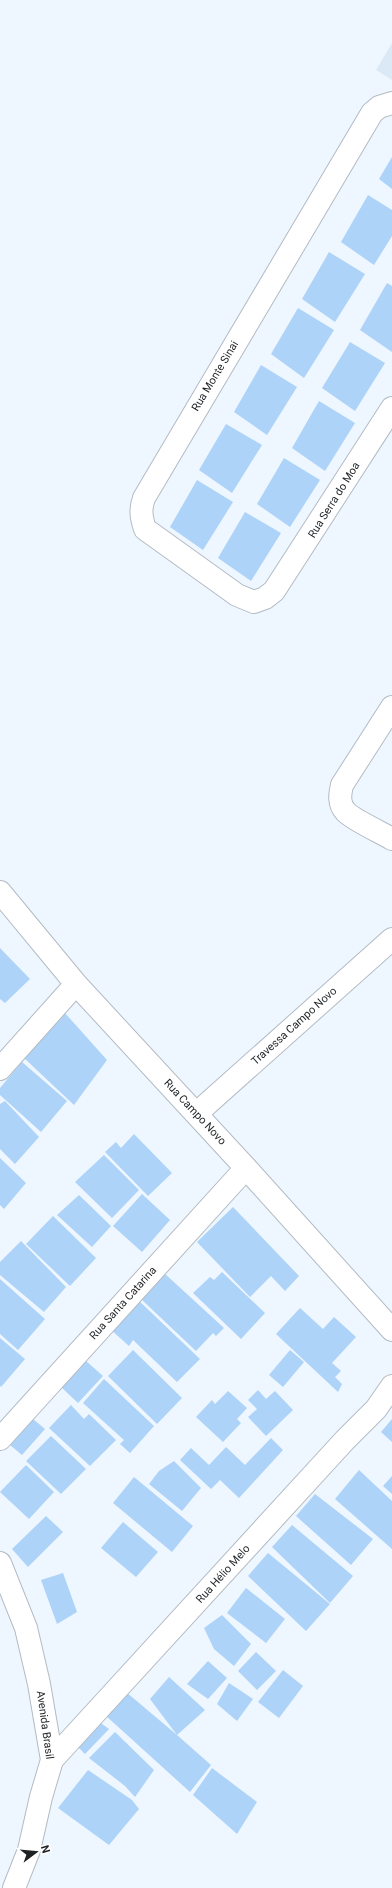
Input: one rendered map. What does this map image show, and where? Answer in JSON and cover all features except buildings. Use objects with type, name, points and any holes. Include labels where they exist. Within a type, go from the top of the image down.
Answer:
[{"type":"street","name":"Rua Monte Sinai","points":[[274,591],[265,598],[254,602],[237,595],[145,529],[141,517],[141,506],[144,498],[372,113],[379,107],[391,103]]},
{"type":"street","name":"Rua Serra do Moa","points":[[274,591],[392,408]]},
{"type":"street","points":[[392,707],[342,785],[340,796],[341,804],[346,812],[392,839]]},
{"type":"street","name":"Rua Campo Novo","points":[[0,892],[76,984],[197,1113],[392,1330]]},
{"type":"street","name":"Travessa Campo Novo","points":[[197,1113],[392,939]]},
{"type":"street","points":[[0,1069],[76,984]]},
{"type":"street","name":"Rua Santa Catarina","points":[[0,1439],[246,1168]]},
{"type":"street","name":"Rua Hélio Melo","points":[[52,1760],[345,1440],[376,1409],[392,1386]]},
{"type":"street","name":"Avenida Brasil","points":[[2,1574],[26,1628],[39,1684],[52,1760],[41,1797],[29,1850],[14,1888]]},
{"type":"shaded area","points":[[392,43],[392,80],[376,70]]}]
